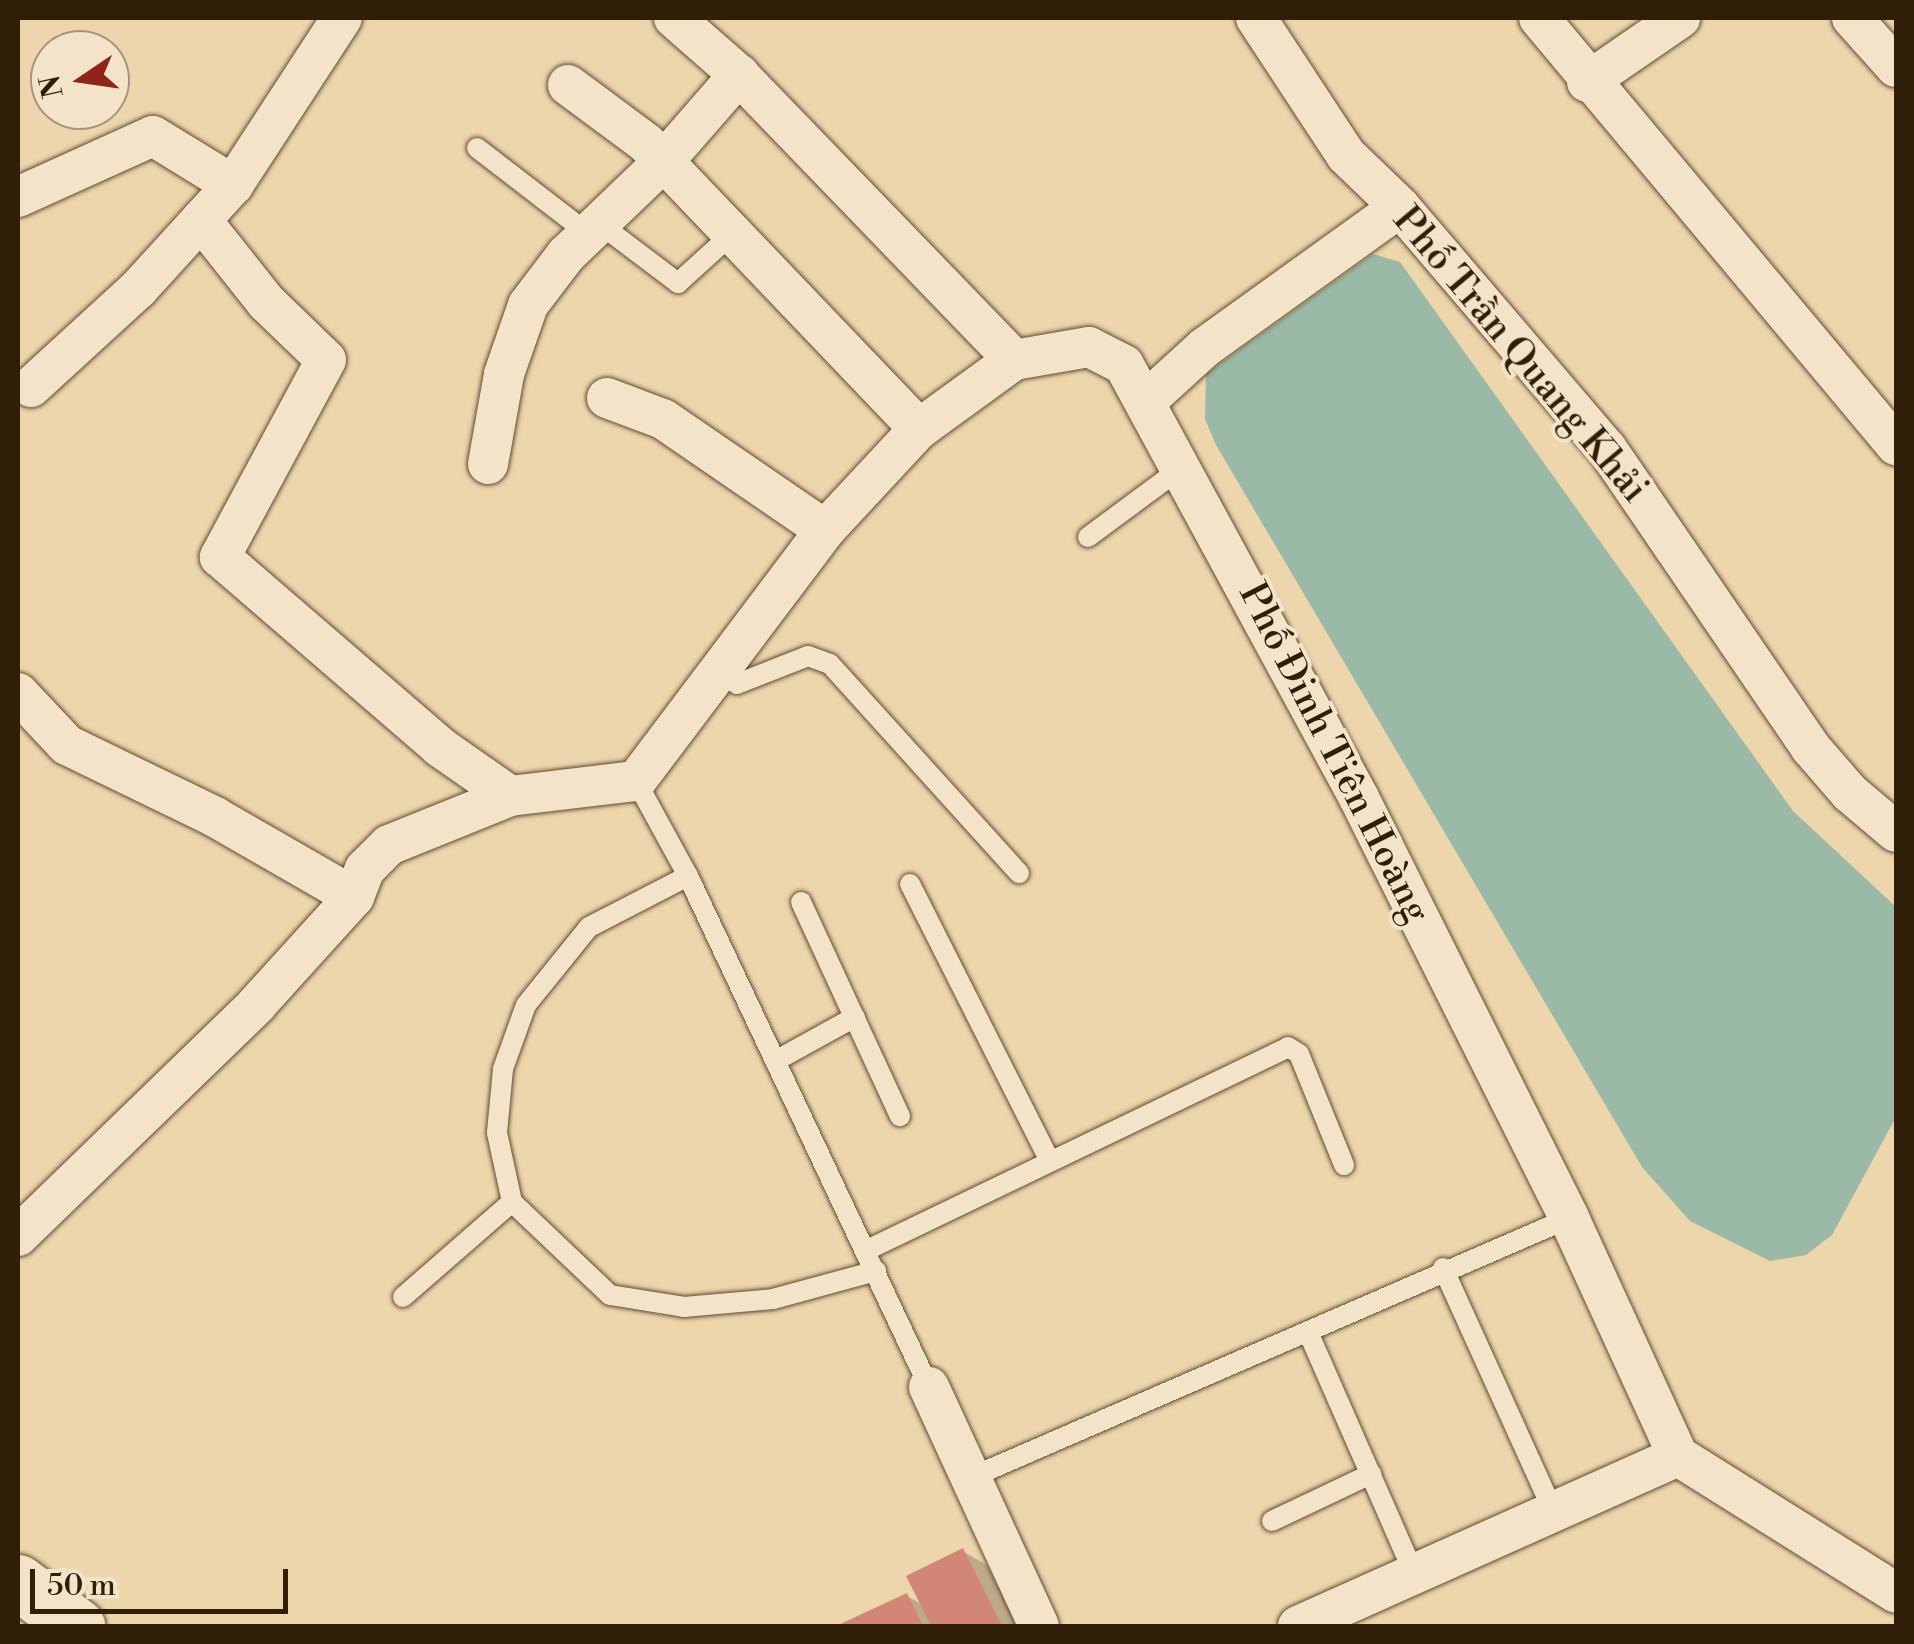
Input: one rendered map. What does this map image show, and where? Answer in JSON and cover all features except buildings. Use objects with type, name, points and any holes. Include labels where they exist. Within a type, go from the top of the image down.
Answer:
[{"type":"street","points":[[32,387],[233,185],[342,18]]},
{"type":"street","points":[[18,1236],[256,1005],[354,897],[365,869],[389,845],[510,796],[636,782],[826,530],[919,429],[1014,360],[739,75],[674,18]]},
{"type":"street","name":"Phố Trần Quang Khải","points":[[1256,18],[1346,155],[1400,207],[1606,449],[1810,747],[1850,794],[1896,832]]},
{"type":"street","points":[[1539,18],[1587,82],[1896,446]]},
{"type":"street","points":[[1587,82],[1680,18]]},
{"type":"street","points":[[1852,18],[1896,68]]},
{"type":"street","points":[[488,464],[504,374],[528,306],[739,75]]},
{"type":"street","points":[[568,85],[663,162],[919,429]]},
{"type":"street","points":[[18,197],[154,136],[233,185]]},
{"type":"street","points":[[1146,401],[1204,348],[1400,207]]},
{"type":"street","points":[[201,220],[266,302],[326,360],[220,557],[440,746],[510,796]]},
{"type":"street","name":"Phố Đinh Tiên Hoàng","points":[[1014,360],[1089,347],[1124,365],[1146,401],[1184,466],[1569,1218],[1678,1456]]},
{"type":"street","points":[[607,398],[663,419],[826,530]]},
{"type":"street","points":[[18,693],[31,718],[67,745],[214,817],[354,897]]},
{"type":"street","points":[[929,1387],[1038,1626]]},
{"type":"street","points":[[1298,1626],[1678,1456],[1896,1593]]},
{"type":"street","points":[[18,1582],[77,1626]]},
{"type":"lane","points":[[477,148],[678,283],[732,234]]},
{"type":"lane","points":[[1088,537],[1184,466]]},
{"type":"lane","points":[[720,670],[738,684],[808,656],[830,664],[1019,873]]},
{"type":"lane","points":[[636,782],[688,876],[868,1250],[929,1387]]},
{"type":"lane","points":[[688,876],[589,928],[526,1004],[503,1069],[497,1133],[512,1202],[610,1295],[684,1307],[737,1302],[876,1272]]},
{"type":"lane","points":[[910,884],[1050,1161]]},
{"type":"lane","points":[[801,902],[900,1116]]},
{"type":"lane","points":[[777,1060],[855,1017]]},
{"type":"lane","points":[[868,1250],[1288,1047],[1300,1054],[1344,1165]]},
{"type":"lane","points":[[404,1297],[512,1202]]},
{"type":"lane","points":[[972,1477],[1308,1332],[1443,1268],[1569,1218]]},
{"type":"lane","points":[[1443,1268],[1554,1513]]},
{"type":"lane","points":[[1308,1332],[1415,1576]]},
{"type":"lane","points":[[1272,1521],[1371,1474]]},
{"type":"shaded area","points":[[1373,254],[1400,262],[1793,811],[1896,907],[1896,1117],[1832,1235],[1806,1255],[1770,1261],[1690,1221],[1642,1167],[1216,445],[1205,419],[1206,374]]}]
